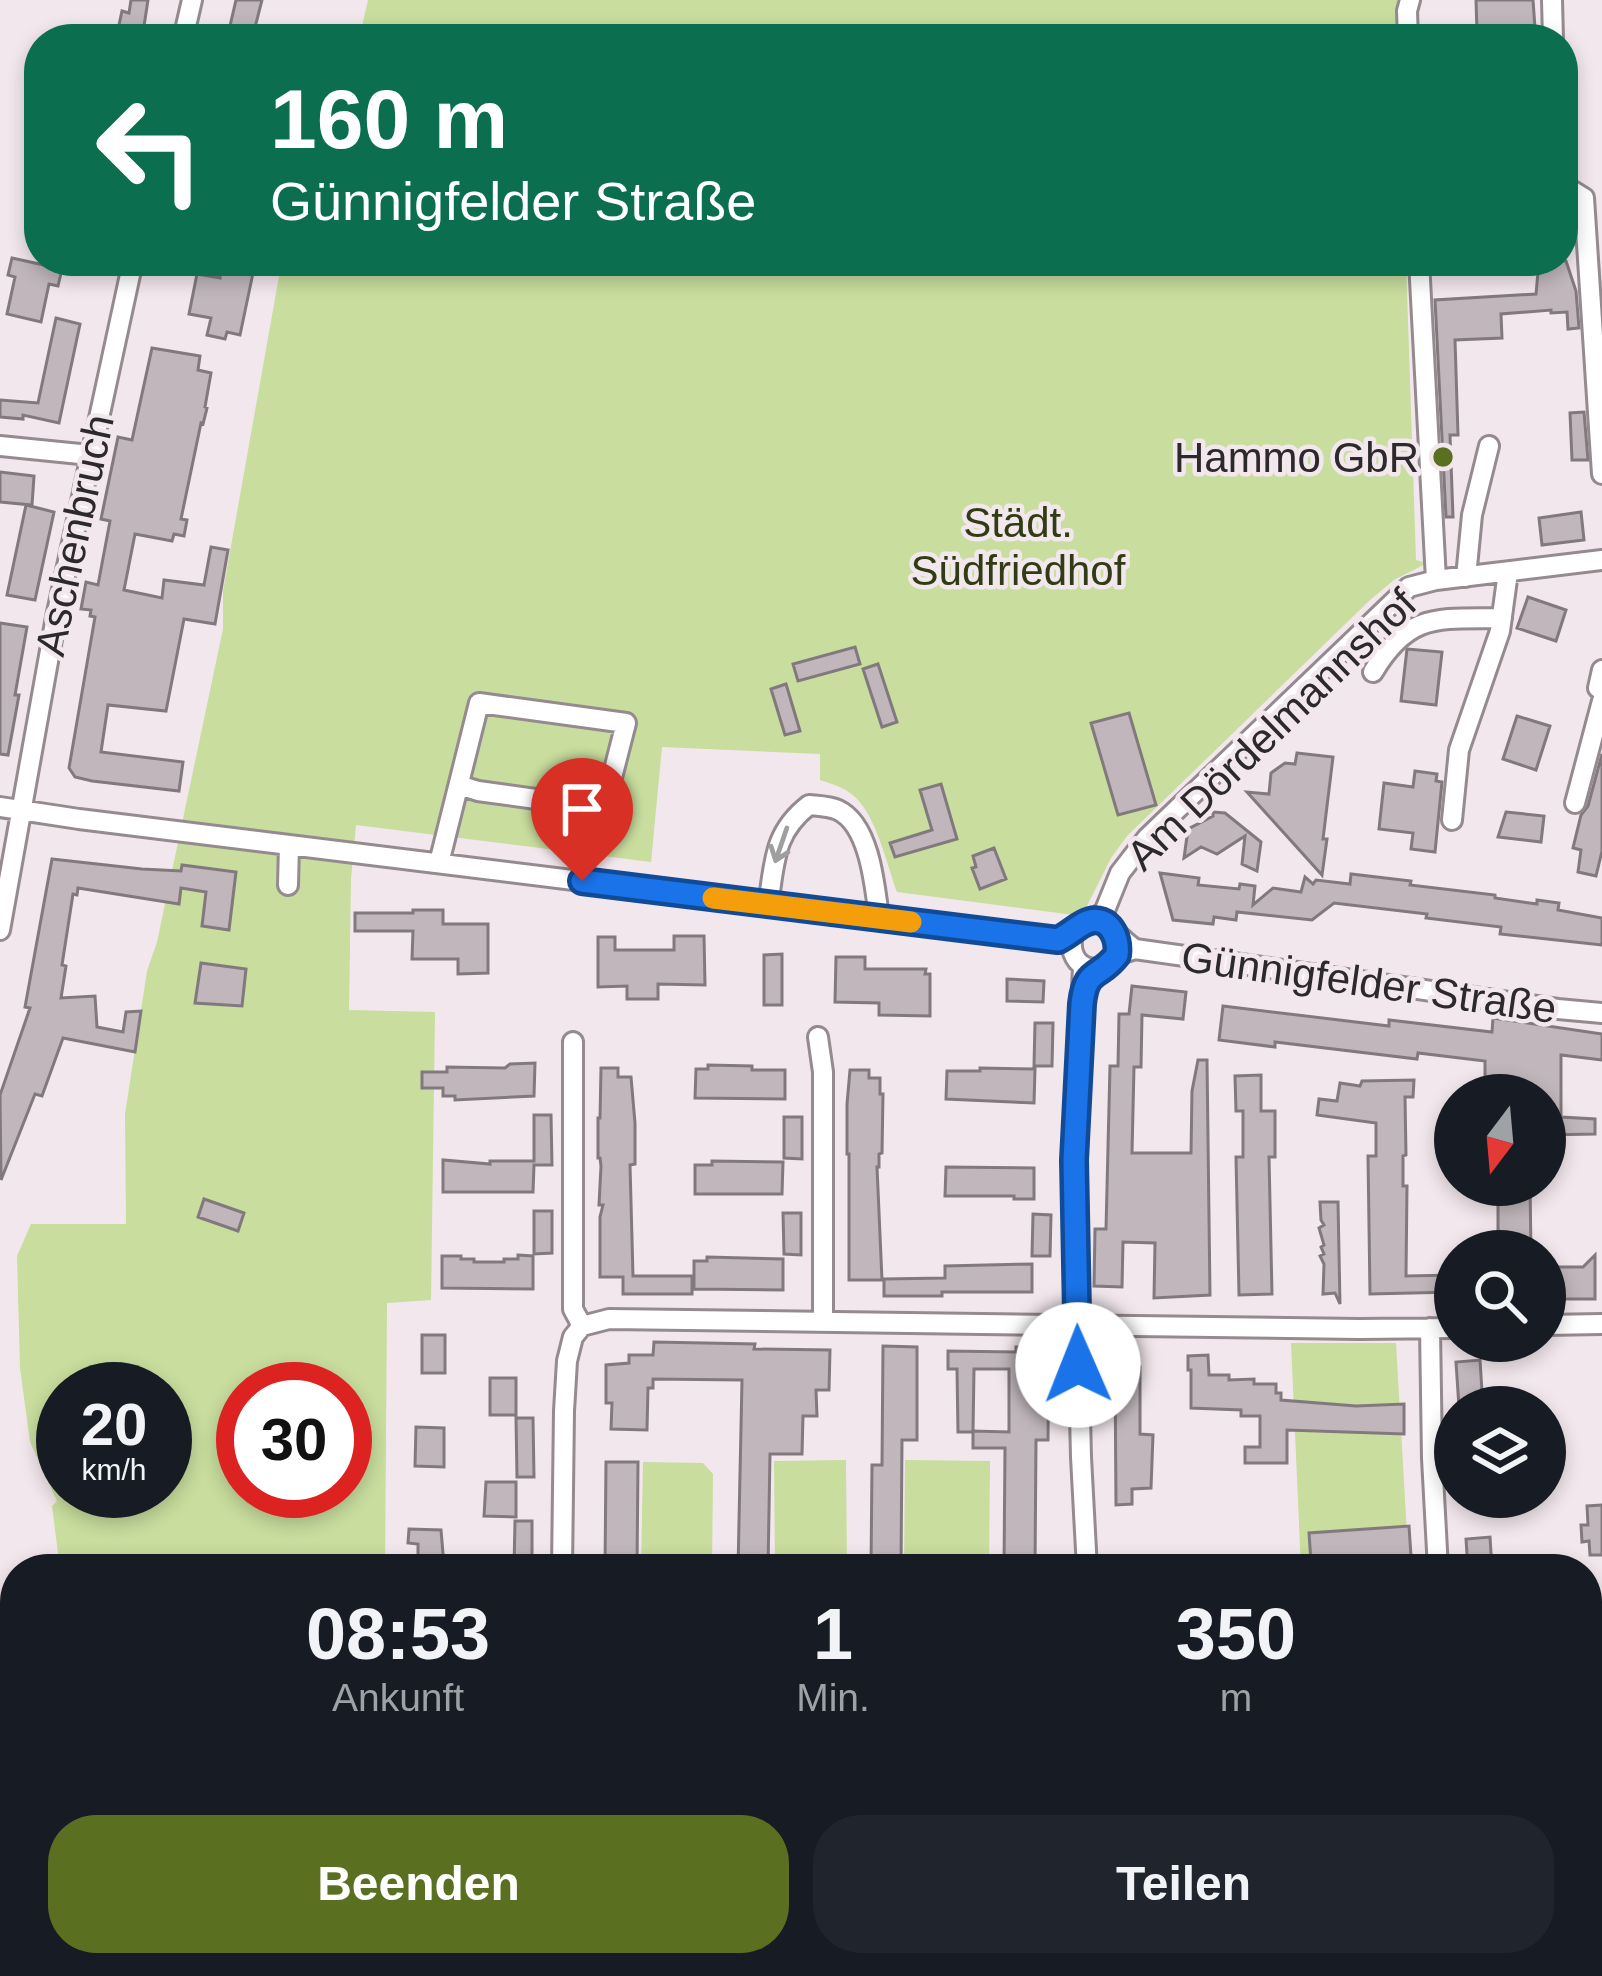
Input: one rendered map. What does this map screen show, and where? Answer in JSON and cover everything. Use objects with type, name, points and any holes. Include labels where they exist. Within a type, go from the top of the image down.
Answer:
[{"type":"street","points":[[1578,194],[1584,198],[1602,474]]},
{"type":"street","name":"Aschenbruch","points":[[0,930],[56,617],[130,276]]},
{"type":"street","points":[[1421,276],[1436,580]]},
{"type":"street","points":[[0,446],[90,455]]},
{"type":"street","points":[[1466,577],[1472,515],[1489,446]]},
{"type":"street","name":"Am Dördelmannshof","points":[[1113,933],[1120,873],[1147,838],[1409,587],[1602,560]]},
{"type":"street","points":[[1452,820],[1459,750],[1500,631],[1508,572]]},
{"type":"street","points":[[1373,672],[1406,630],[1424,622],[1502,618]]},
{"type":"street","points":[[1602,670],[1598,688],[1602,690]]},
{"type":"street","points":[[1575,803],[1602,700]]},
{"type":"street","points":[[439,863],[478,703],[626,723],[607,797],[579,805],[459,785]]},
{"type":"street","points":[[768,905],[778,839],[792,818],[809,805],[834,807],[850,818],[865,846],[879,918]]},
{"type":"street","points":[[0,807],[1067,940]]},
{"type":"street","points":[[288,885],[290,845]]},
{"type":"street","points":[[1067,940],[1078,927],[1113,933],[1105,967],[1088,974]]},
{"type":"street","name":"Günnigfelder Straße","points":[[1113,933],[1602,1013]]},
{"type":"street","points":[[1067,940],[1088,974],[1074,1160],[1086,1554]]},
{"type":"street","points":[[818,1037],[823,1072],[823,1322]]},
{"type":"street","points":[[573,1042],[573,1309],[582,1326]]},
{"type":"street","points":[[562,1554],[567,1361],[573,1337],[582,1326],[609,1319],[1434,1328]]},
{"type":"street","points":[[1566,1325],[1602,1324]]},
{"type":"street","points":[[1430,1328],[1437,1554]]},
{"type":"green space","points":[[368,0],[1397,0],[1398,24],[362,24]]},
{"type":"green space","name":"Städt. Südfriedhof","points":[[279,276],[1407,276],[1416,560],[1427,563],[1394,580],[1370,600],[1127,836],[1082,916],[897,892],[862,804],[846,790],[820,780],[820,754],[662,747],[651,862],[356,825],[349,1010],[435,1012],[431,1300],[387,1303],[385,1554],[58,1554],[54,1518],[192,1518],[192,1362],[36,1362],[36,1455],[20,1368],[17,1256],[31,1224],[126,1224],[125,1114],[147,971],[223,629],[223,591]]},
{"type":"green space","points":[[1291,1343],[1396,1343],[1408,1554],[1300,1554]]},
{"type":"green space","points":[[846,1460],[847,1554],[775,1554],[774,1461]]},
{"type":"green space","points":[[905,1460],[990,1461],[989,1554],[904,1554]]},
{"type":"green space","points":[[643,1462],[703,1463],[713,1474],[712,1554],[641,1554]]},
{"type":"building","points":[[131,0],[148,0],[144,24],[119,24],[122,11],[129,13]]},
{"type":"building","points":[[236,0],[262,0],[256,24],[230,24]]},
{"type":"building","points":[[1476,0],[1533,0],[1535,24],[1477,24]]},
{"type":"building","points":[[12,258],[24,261],[24,276],[60,276],[58,286],[49,284],[41,322],[7,314],[15,277],[8,275]]},
{"type":"building","points":[[197,276],[252,276],[240,335],[227,332],[225,339],[207,335],[211,318],[189,314]]},
{"type":"building","points":[[1538,276],[1571,276],[1579,328],[1568,329],[1567,312],[1501,314],[1502,338],[1455,340],[1458,435],[1450,435],[1453,517],[1446,517],[1435,300],[1536,294]]},
{"type":"building","points":[[56,318],[80,324],[59,423],[23,415],[23,419],[0,417],[0,400],[38,403]]},
{"type":"building","points":[[152,348],[200,356],[198,370],[211,373],[207,408],[181,519],[187,520],[184,536],[174,534],[172,541],[135,534],[124,590],[162,598],[164,580],[204,585],[211,547],[228,550],[215,624],[184,619],[166,711],[108,705],[101,752],[183,762],[179,791],[92,781],[75,777],[69,768],[95,617],[90,616],[91,610],[81,609],[86,582],[98,585],[110,521],[101,519],[118,437],[132,440]]},
{"type":"building","points":[[1584,412],[1588,460],[1572,460],[1570,413]]},
{"type":"building","points":[[0,472],[34,476],[32,505],[0,502]]},
{"type":"building","points":[[26,505],[54,512],[35,600],[7,595]]},
{"type":"building","points":[[1581,512],[1584,540],[1542,545],[1539,518]]},
{"type":"building","points":[[1528,597],[1566,610],[1556,641],[1517,628]]},
{"type":"building","points":[[0,623],[27,627],[8,755],[0,754]]},
{"type":"building","points":[[855,647],[860,664],[798,681],[793,664]]},
{"type":"building","points":[[1407,649],[1442,652],[1436,705],[1401,701]]},
{"type":"building","points":[[878,664],[897,722],[882,727],[863,669]]},
{"type":"building","points":[[786,684],[800,731],[785,735],[771,689]]},
{"type":"building","points":[[1129,713],[1156,805],[1118,815],[1091,723]]},
{"type":"building","points":[[1517,716],[1550,726],[1536,770],[1503,759]]},
{"type":"building","points":[[1297,753],[1333,757],[1322,875],[1247,792],[1269,794],[1271,773],[1285,763],[1295,764]]},
{"type":"building","points":[[1602,754],[1602,851],[1596,876],[1578,872],[1581,850],[1573,848]]},
{"type":"building","points":[[1415,771],[1437,774],[1436,781],[1442,782],[1435,852],[1411,849],[1413,833],[1379,829],[1384,783],[1413,787]]},
{"type":"building","points":[[941,784],[957,839],[895,857],[890,843],[932,830],[920,790]]},
{"type":"building","points":[[1213,812],[1225,813],[1261,842],[1257,871],[1242,864],[1245,836],[1217,854],[1201,847],[1184,858],[1188,829]]},
{"type":"building","points":[[1506,812],[1544,816],[1541,842],[1498,837]]},
{"type":"building","points":[[994,848],[1006,879],[980,889],[973,856]]},
{"type":"building","points":[[52,859],[142,869],[181,871],[182,865],[236,872],[229,930],[202,926],[206,892],[181,888],[179,904],[78,888],[77,895],[73,894],[62,965],[66,966],[61,998],[95,996],[97,1027],[123,1032],[126,1012],[141,1011],[135,1052],[63,1038],[42,1096],[35,1094],[1,1180],[0,1095],[30,1008],[25,1007]]},
{"type":"building","points":[[1160,873],[1199,878],[1198,885],[1255,886],[1253,905],[1273,888],[1301,892],[1305,877],[1313,884],[1316,880],[1350,884],[1351,874],[1537,904],[1537,900],[1559,903],[1558,910],[1602,918],[1602,945],[1500,934],[1501,927],[1334,903],[1312,920],[1237,912],[1236,920],[1214,917],[1213,924],[1173,920]]},
{"type":"building","points":[[443,910],[443,924],[488,924],[488,973],[458,974],[458,959],[412,959],[413,931],[355,931],[355,913]]},
{"type":"building","points":[[674,936],[704,936],[705,985],[658,984],[658,999],[627,999],[627,986],[598,987],[598,937],[615,937],[615,950],[674,950]]},
{"type":"building","points":[[782,954],[782,1005],[764,1005],[764,955]]},
{"type":"building","points":[[836,957],[865,957],[865,969],[926,969],[930,1016],[879,1015],[879,1003],[835,1002]]},
{"type":"building","points":[[201,963],[246,969],[242,1006],[195,1003]]},
{"type":"building","points":[[1007,979],[1044,981],[1043,1002],[1007,1001]]},
{"type":"building","points":[[1132,986],[1186,992],[1183,1019],[1142,1015],[1141,1067],[1134,1067],[1132,1153],[1191,1153],[1192,1091],[1198,1060],[1207,1060],[1210,1295],[1154,1298],[1155,1243],[1123,1242],[1122,1287],[1094,1286],[1095,1229],[1106,1229],[1110,1066],[1118,1066],[1119,1014],[1129,1014]]},
{"type":"building","points":[[1223,1006],[1389,1026],[1389,1020],[1492,1032],[1493,1018],[1602,1034],[1602,1060],[1561,1055],[1561,1074],[1485,1074],[1485,1061],[1219,1040]]},
{"type":"building","points":[[1035,1023],[1053,1023],[1052,1066],[1034,1066]]},
{"type":"building","points":[[535,1063],[534,1096],[455,1100],[455,1096],[443,1096],[443,1088],[422,1088],[422,1072]]},
{"type":"building","points":[[708,1065],[785,1070],[785,1099],[695,1098],[696,1069],[708,1069]]},
{"type":"building","points":[[601,1068],[618,1068],[618,1077],[631,1077],[633,1276],[692,1276],[692,1294],[623,1294],[623,1277],[600,1277]]},
{"type":"building","points":[[1035,1069],[1034,1103],[946,1099],[947,1071]]},
{"type":"building","points":[[850,1070],[869,1070],[869,1078],[880,1078],[883,1094],[882,1153],[877,1167],[882,1280],[849,1280]]},
{"type":"building","points":[[1261,1075],[1261,1111],[1275,1111],[1275,1157],[1269,1157],[1272,1294],[1239,1295],[1236,1157],[1243,1157],[1243,1111],[1236,1111],[1235,1076]]},
{"type":"building","points":[[1414,1080],[1413,1097],[1405,1097],[1406,1276],[1434,1275],[1434,1292],[1370,1294],[1368,1156],[1376,1156],[1376,1123],[1317,1115],[1319,1099],[1337,1101],[1340,1083],[1360,1086],[1362,1081]]},
{"type":"building","points":[[534,1115],[551,1115],[552,1165],[534,1165],[533,1192],[443,1192],[443,1160],[534,1161]]},
{"type":"building","points":[[784,1117],[802,1117],[802,1159],[784,1158]]},
{"type":"building","points":[[1566,1117],[1595,1119],[1595,1134],[1566,1135]]},
{"type":"building","points":[[712,1161],[783,1162],[782,1194],[695,1194],[695,1165],[712,1165]]},
{"type":"building","points":[[946,1167],[1034,1168],[1034,1199],[945,1196]]},
{"type":"building","points":[[204,1199],[244,1213],[238,1231],[198,1217]]},
{"type":"building","points":[[1320,1202],[1338,1202],[1340,1304],[1335,1293],[1323,1294]]},
{"type":"building","points":[[1498,1206],[1530,1206],[1531,1230],[1498,1230]]},
{"type":"building","points":[[534,1211],[552,1211],[552,1253],[534,1254]]},
{"type":"building","points":[[783,1213],[801,1213],[801,1255],[784,1254]]},
{"type":"building","points":[[1033,1214],[1051,1215],[1050,1256],[1032,1256]]},
{"type":"building","points":[[518,1255],[533,1256],[533,1289],[442,1288],[442,1256],[504,1262]]},
{"type":"building","points":[[1595,1255],[1595,1299],[1566,1299],[1566,1267],[1583,1267]]},
{"type":"building","points":[[707,1257],[783,1259],[783,1290],[694,1289],[694,1261],[707,1261]]},
{"type":"building","points":[[1032,1264],[1032,1292],[884,1296],[884,1279],[945,1278],[945,1266]]},
{"type":"building","points":[[422,1335],[445,1335],[445,1373],[422,1373]]},
{"type":"building","points":[[654,1342],[830,1350],[829,1390],[816,1390],[817,1416],[803,1416],[802,1454],[770,1454],[768,1554],[738,1554],[742,1380],[653,1379],[653,1388],[648,1388],[647,1430],[611,1429],[606,1365],[629,1363],[629,1355],[653,1355]]},
{"type":"building","points":[[883,1346],[917,1347],[917,1440],[902,1440],[901,1554],[871,1554],[872,1465],[882,1465]]},
{"type":"building","points":[[1049,1348],[1048,1440],[1036,1440],[1035,1554],[1004,1554],[1005,1448],[973,1448],[973,1432],[958,1432],[957,1369],[948,1369],[948,1351]],"holes":[[[974,1369],[1009,1369],[1009,1432],[973,1431]]]},
{"type":"building","points":[[1208,1355],[1209,1375],[1276,1384],[1281,1400],[1404,1404],[1404,1434],[1287,1430],[1287,1463],[1245,1463],[1245,1447],[1260,1447],[1260,1416],[1241,1416],[1241,1410],[1191,1408],[1188,1356]]},
{"type":"building","points":[[1456,1362],[1480,1362],[1482,1386],[1458,1386]]},
{"type":"building","points":[[1115,1367],[1140,1367],[1140,1434],[1153,1435],[1151,1488],[1132,1489],[1132,1504],[1116,1505]]},
{"type":"building","points":[[490,1378],[516,1378],[516,1415],[490,1415]]},
{"type":"building","points":[[516,1418],[533,1418],[534,1477],[517,1477]]},
{"type":"building","points":[[416,1427],[444,1428],[444,1467],[415,1466]]},
{"type":"building","points":[[606,1462],[638,1462],[637,1554],[605,1554]]},
{"type":"building","points":[[486,1482],[516,1482],[516,1517],[484,1516]]},
{"type":"building","points":[[1602,1505],[1602,1554],[1590,1554],[1589,1541],[1582,1542],[1581,1525],[1588,1525],[1587,1506]]},
{"type":"building","points":[[515,1521],[532,1521],[532,1554],[514,1554]]},
{"type":"building","points":[[1409,1526],[1411,1554],[1310,1554],[1309,1533]]},
{"type":"building","points":[[409,1529],[441,1530],[443,1554],[418,1554],[418,1544],[408,1543]]},
{"type":"building","points":[[1490,1537],[1491,1554],[1467,1554],[1466,1539]]},
{"type":"slow traffic","points":[[713,898],[911,922]]},
{"type":"place","name":"Hammo GbR","points":[[1443,457]]},
{"type":"route","points":[[582,881],[1058,940],[1086,922],[1108,925],[1118,938],[1117,955],[1084,986],[1082,1004],[1074,1160],[1078,1365]]}]
